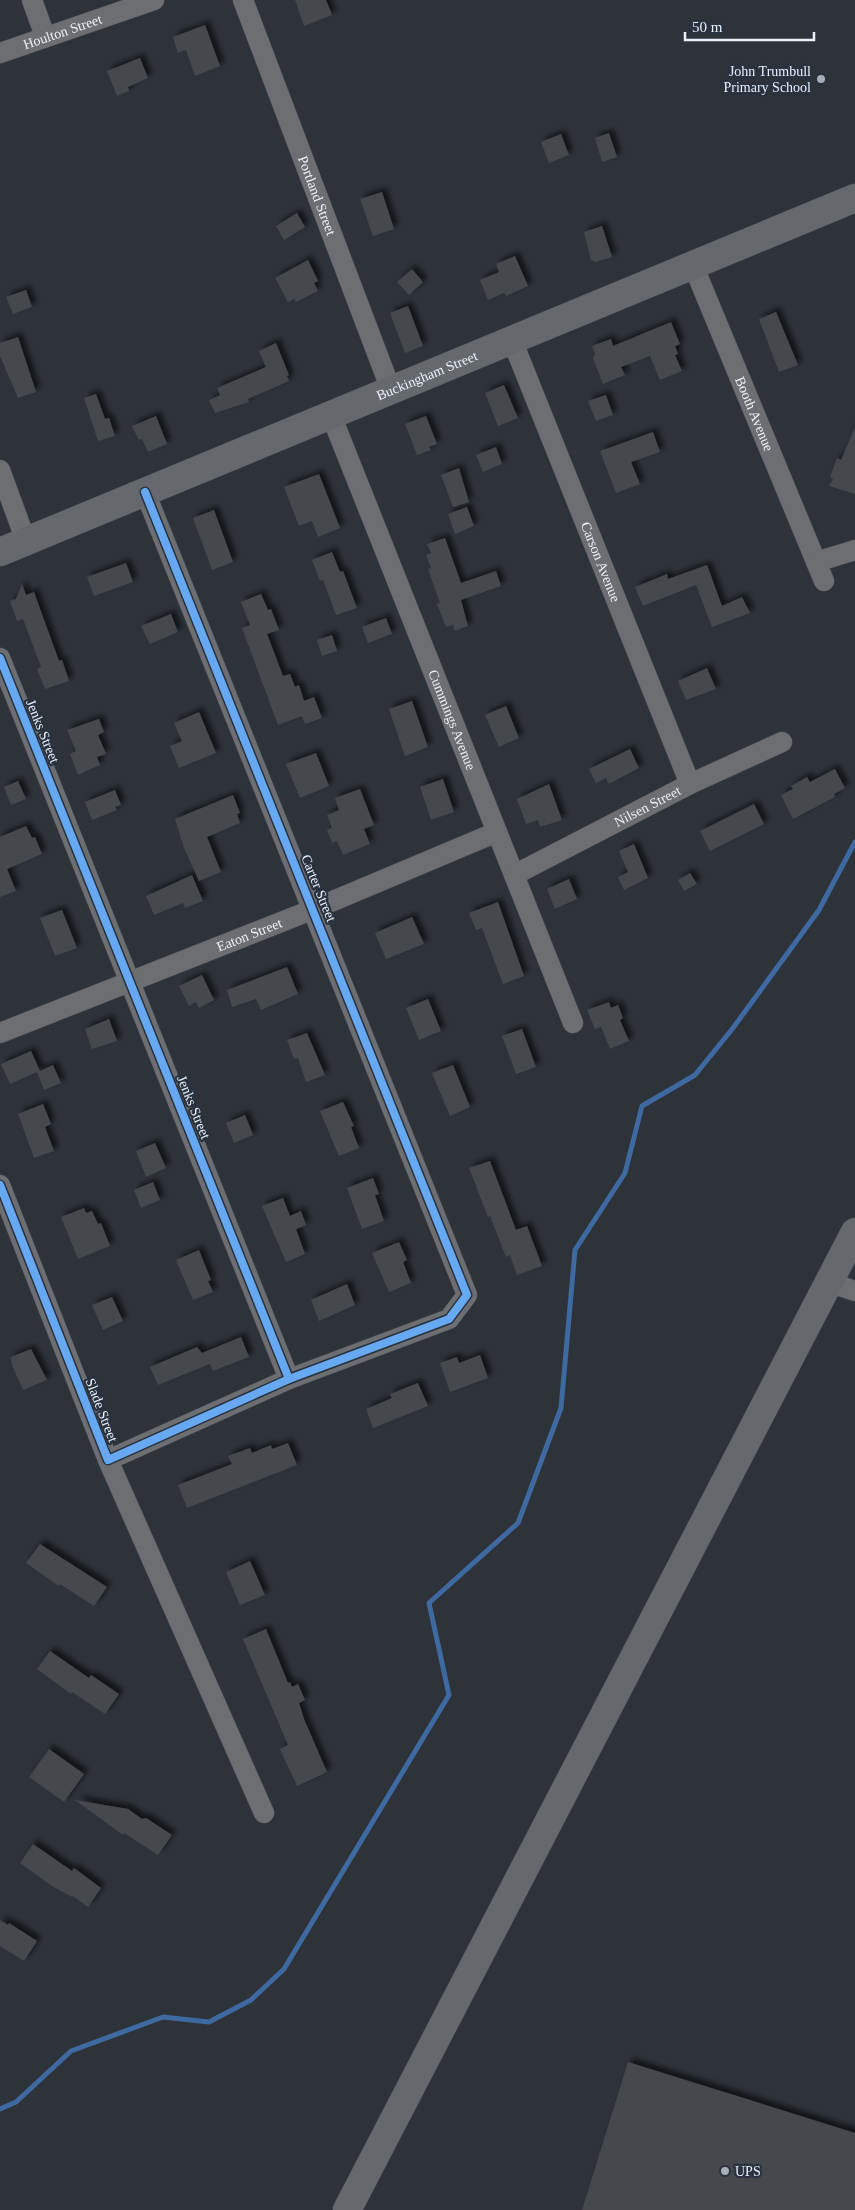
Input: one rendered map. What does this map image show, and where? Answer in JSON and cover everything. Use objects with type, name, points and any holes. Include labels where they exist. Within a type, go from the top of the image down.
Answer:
[{"type":"main road","name":"Buckingham Street","points":[[0,552],[855,198]]},
{"type":"main road","points":[[346,2210],[855,1232]]},
{"type":"street","points":[[32,0],[46,36]]},
{"type":"street","name":"Houlton Street","points":[[0,53],[154,0]]},
{"type":"street","name":"Portland Street","points":[[243,0],[391,390]]},
{"type":"street","name":"Booth Avenue","points":[[693,265],[824,580]]},
{"type":"street","name":"Carson Avenue","points":[[512,340],[690,784]]},
{"type":"street","name":"Cummings Avenue","points":[[331,415],[573,1023]]},
{"type":"street","points":[[0,470],[26,541]]},
{"type":"street","name":"Carter Street","points":[[145,492],[314,909],[467,1295],[449,1319],[289,1380]]},
{"type":"street","points":[[816,562],[855,550]]},
{"type":"street","name":"Jenks Street","points":[[0,658],[289,1380]]},
{"type":"street","name":"Nilsen Street","points":[[514,875],[690,784],[782,742]]},
{"type":"street","name":"Eaton Street","points":[[0,1034],[130,980],[314,909],[497,832]]},
{"type":"street","name":"Slade Street","points":[[0,1185],[108,1460],[264,1813]]},
{"type":"street","points":[[828,1282],[855,1291]]},
{"type":"street","name":"Slade Street","points":[[108,1460],[289,1380]]},
{"type":"building","points":[[295,0],[326,0],[332,15],[304,26]]},
{"type":"building","points":[[205,25],[220,66],[195,76],[186,50],[178,53],[173,37]]},
{"type":"building","points":[[140,58],[148,78],[128,87],[129,91],[117,96],[107,71]]},
{"type":"building","points":[[609,133],[617,157],[602,162],[595,138]]},
{"type":"building","points":[[561,134],[569,155],[549,163],[541,142]]},
{"type":"building","points":[[382,192],[394,229],[373,236],[360,199]]},
{"type":"building","points":[[297,213],[305,227],[284,240],[276,226]]},
{"type":"building","points":[[602,226],[612,257],[596,262],[591,260],[584,232]]},
{"type":"building","points":[[515,256],[528,286],[506,296],[504,293],[488,300],[480,280],[499,272],[496,264]]},
{"type":"building","points":[[308,260],[318,281],[314,283],[318,291],[296,302],[294,299],[288,302],[275,278]]},
{"type":"building","points":[[412,269],[423,282],[409,295],[397,282]]},
{"type":"building","points":[[26,290],[32,307],[13,314],[6,297]]},
{"type":"building","points":[[408,306],[423,346],[405,353],[390,313]]},
{"type":"building","points":[[776,312],[798,365],[779,372],[759,319]]},
{"type":"building","points":[[671,322],[680,344],[675,346],[678,354],[675,355],[682,371],[660,380],[650,356],[621,367],[625,375],[603,384],[593,358],[595,354],[592,346],[611,339],[613,346]]},
{"type":"building","points":[[18,337],[36,392],[18,398],[0,356],[0,343]]},
{"type":"building","points":[[276,343],[289,375],[287,376],[289,381],[248,399],[249,402],[215,413],[209,400],[220,395],[217,388],[266,367],[259,351]]},
{"type":"building","points":[[504,385],[518,418],[498,426],[485,393]]},
{"type":"building","points":[[96,394],[105,419],[109,418],[115,436],[98,441],[84,398]]},
{"type":"building","points":[[606,395],[613,415],[596,421],[588,401]]},
{"type":"building","points":[[156,416],[167,444],[148,452],[142,439],[139,440],[132,426]]},
{"type":"building","points":[[426,416],[437,444],[429,447],[431,450],[417,455],[405,424]]},
{"type":"building","points":[[855,427],[855,494],[829,486],[833,479],[830,477],[837,458],[841,460]]},
{"type":"building","points":[[653,432],[660,452],[631,462],[640,484],[616,493],[600,451]]},
{"type":"building","points":[[496,447],[502,464],[483,472],[476,455]]},
{"type":"building","points":[[459,468],[469,502],[453,507],[441,475]]},
{"type":"building","points":[[319,474],[340,528],[318,537],[312,521],[299,526],[284,487]]},
{"type":"building","points":[[467,507],[474,526],[455,534],[448,514]]},
{"type":"building","points":[[214,510],[233,562],[212,570],[193,518]]},
{"type":"building","points":[[445,538],[461,583],[496,571],[501,586],[461,600],[468,626],[455,631],[453,625],[446,627],[437,604],[440,603],[428,569],[431,568],[426,555],[431,553],[427,544]]},
{"type":"building","points":[[332,552],[340,572],[343,571],[357,608],[336,615],[323,580],[320,581],[312,560]]},
{"type":"building","points":[[126,563],[133,582],[94,596],[87,577]]},
{"type":"building","points":[[707,565],[722,606],[742,597],[750,613],[712,627],[696,585],[643,606],[635,587],[667,574],[668,579]]},
{"type":"building","points":[[22,584],[26,595],[34,592],[59,661],[62,660],[69,681],[45,689],[37,669],[41,667],[23,619],[17,621],[10,601],[16,599]]},
{"type":"building","points":[[261,594],[268,610],[271,609],[279,630],[267,634],[283,676],[290,674],[295,687],[299,685],[304,701],[314,697],[322,718],[305,724],[302,716],[278,725],[242,628],[250,625],[241,602]]},
{"type":"building","points":[[171,614],[178,632],[150,644],[141,626]]},
{"type":"building","points":[[386,618],[392,634],[368,643],[362,627]]},
{"type":"building","points":[[332,635],[337,651],[322,656],[317,640]]},
{"type":"building","points":[[707,668],[716,689],[686,700],[678,681]]},
{"type":"building","points":[[412,701],[428,747],[405,756],[389,709]]},
{"type":"building","points":[[506,706],[519,738],[499,747],[485,715]]},
{"type":"building","points":[[199,712],[216,753],[179,768],[170,746],[182,741],[174,723]]},
{"type":"building","points":[[99,719],[104,732],[98,735],[106,754],[97,757],[100,765],[78,775],[70,754],[76,751],[67,730]]},
{"type":"building","points":[[630,749],[639,768],[609,784],[606,778],[596,783],[589,769]]},
{"type":"building","points":[[316,753],[329,786],[300,798],[286,764]]},
{"type":"building","points":[[835,769],[845,788],[834,794],[835,797],[793,819],[781,795],[793,789],[791,786],[807,777],[810,782]]},
{"type":"building","points":[[443,779],[454,812],[431,820],[420,787]]},
{"type":"building","points":[[18,781],[26,799],[11,805],[4,787]]},
{"type":"building","points":[[549,784],[562,820],[540,827],[538,820],[526,824],[517,799]]},
{"type":"building","points":[[360,789],[374,825],[364,829],[370,844],[343,855],[337,841],[332,843],[327,830],[332,828],[327,815],[339,810],[335,798]]},
{"type":"building","points":[[115,790],[121,805],[115,807],[117,810],[92,820],[85,802]]},
{"type":"building","points":[[233,795],[240,813],[237,814],[240,823],[207,837],[221,872],[199,881],[184,848],[175,819]]},
{"type":"building","points":[[754,804],[764,824],[710,851],[700,831]]},
{"type":"building","points":[[26,826],[32,838],[35,837],[42,854],[7,869],[16,891],[0,897],[0,837]]},
{"type":"building","points":[[634,844],[648,878],[624,890],[618,877],[628,872],[619,851]]},
{"type":"building","points":[[690,873],[697,884],[684,891],[678,880]]},
{"type":"building","points":[[192,875],[203,901],[185,908],[183,903],[154,915],[146,896]]},
{"type":"building","points":[[569,879],[577,899],[555,909],[547,889]]},
{"type":"building","points":[[498,902],[524,976],[503,984],[482,928],[476,930],[469,913]]},
{"type":"building","points":[[62,910],[77,948],[55,956],[40,918]]},
{"type":"building","points":[[412,917],[424,944],[386,959],[375,933]]},
{"type":"building","points":[[287,967],[298,994],[261,1010],[256,999],[232,1007],[227,990]]},
{"type":"building","points":[[202,975],[214,1000],[199,1008],[196,1002],[189,1006],[179,986]]},
{"type":"building","points":[[428,999],[441,1031],[419,1040],[406,1008]]},
{"type":"building","points":[[609,1002],[611,1008],[618,1005],[623,1018],[620,1020],[629,1041],[610,1049],[601,1027],[595,1029],[587,1010]]},
{"type":"building","points":[[109,1019],[117,1041],[92,1049],[85,1029]]},
{"type":"building","points":[[522,1029],[536,1067],[516,1074],[502,1036]]},
{"type":"building","points":[[307,1033],[325,1075],[306,1082],[298,1058],[294,1059],[287,1040]]},
{"type":"building","points":[[31,1051],[40,1071],[53,1065],[61,1083],[44,1090],[37,1072],[10,1084],[1,1064]]},
{"type":"building","points":[[453,1065],[470,1107],[450,1116],[432,1073]]},
{"type":"building","points":[[343,1102],[354,1126],[351,1127],[359,1148],[339,1156],[320,1111]]},
{"type":"building","points":[[43,1104],[51,1124],[45,1127],[54,1151],[34,1158],[18,1114]]},
{"type":"building","points":[[245,1115],[253,1135],[234,1143],[226,1123]]},
{"type":"building","points":[[155,1143],[166,1168],[146,1177],[136,1151]]},
{"type":"building","points":[[490,1161],[516,1230],[527,1226],[542,1266],[517,1275],[510,1255],[506,1257],[469,1168]]},
{"type":"building","points":[[373,1178],[379,1194],[375,1195],[384,1221],[362,1229],[347,1188]]},
{"type":"building","points":[[153,1182],[160,1200],[141,1208],[134,1190]]},
{"type":"building","points":[[283,1198],[290,1216],[301,1211],[306,1225],[296,1229],[305,1254],[286,1262],[262,1206]]},
{"type":"building","points":[[84,1208],[86,1213],[92,1211],[98,1224],[101,1223],[110,1246],[78,1259],[61,1217]]},
{"type":"building","points":[[399,1242],[407,1260],[403,1262],[411,1283],[389,1292],[372,1253]]},
{"type":"building","points":[[199,1250],[211,1280],[208,1281],[213,1292],[193,1300],[176,1260]]},
{"type":"building","points":[[347,1284],[355,1305],[319,1321],[311,1300]]},
{"type":"building","points":[[112,1297],[123,1321],[103,1330],[92,1305]]},
{"type":"building","points":[[241,1337],[249,1357],[213,1371],[210,1364],[158,1385],[150,1367],[197,1347],[202,1353]]},
{"type":"building","points":[[31,1349],[47,1380],[23,1390],[12,1365],[11,1357]]},
{"type":"building","points":[[480,1355],[488,1378],[450,1392],[440,1363],[457,1357],[459,1363]]},
{"type":"building","points":[[418,1383],[428,1406],[373,1428],[366,1409],[392,1398],[390,1394]]},
{"type":"building","points":[[288,1443],[297,1465],[187,1508],[178,1485],[232,1464],[228,1456],[250,1448],[252,1453],[271,1445],[272,1449]]},
{"type":"building","points":[[40,1544],[107,1587],[94,1606],[60,1584],[59,1586],[26,1563]]},
{"type":"building","points":[[250,1561],[265,1595],[240,1605],[226,1572]]},
{"type":"building","points":[[266,1629],[288,1683],[290,1682],[292,1687],[298,1684],[305,1700],[299,1703],[327,1772],[297,1786],[280,1749],[288,1745],[243,1639]]},
{"type":"building","points":[[50,1651],[89,1678],[91,1675],[119,1694],[105,1714],[72,1692],[71,1694],[37,1669]]},
{"type":"building","points":[[49,1749],[84,1774],[64,1802],[29,1777]]},
{"type":"building","points":[[75,1800],[128,1809],[172,1835],[158,1855],[124,1833],[123,1835]]},
{"type":"building","points":[[33,1844],[72,1871],[74,1868],[101,1888],[88,1907],[73,1896],[52,1886],[20,1863]]},
{"type":"building","points":[[0,1920],[8,1925],[9,1923],[37,1941],[24,1961],[0,1946]]},
{"type":"building","name":"UPS","points":[[628,2062],[855,2133],[855,2210],[582,2210]]},
{"type":"waterway","points":[[0,2109],[16,2102],[71,2051],[163,2017],[209,2022],[251,2000],[284,1969],[449,1695],[429,1603],[518,1523],[561,1408],[575,1250],[625,1173],[642,1106],[695,1075],[733,1028],[819,910],[855,842]]},
{"type":"cycle path","points":[[0,1185],[108,1460],[289,1379],[449,1319],[467,1295],[145,492]]},
{"type":"cycle path","points":[[0,658],[289,1379]]},
{"type":"place","name":"John Trumbull Primary School","points":[[821,79]]},
{"type":"place","name":"UPS","points":[[725,2171]]}]
